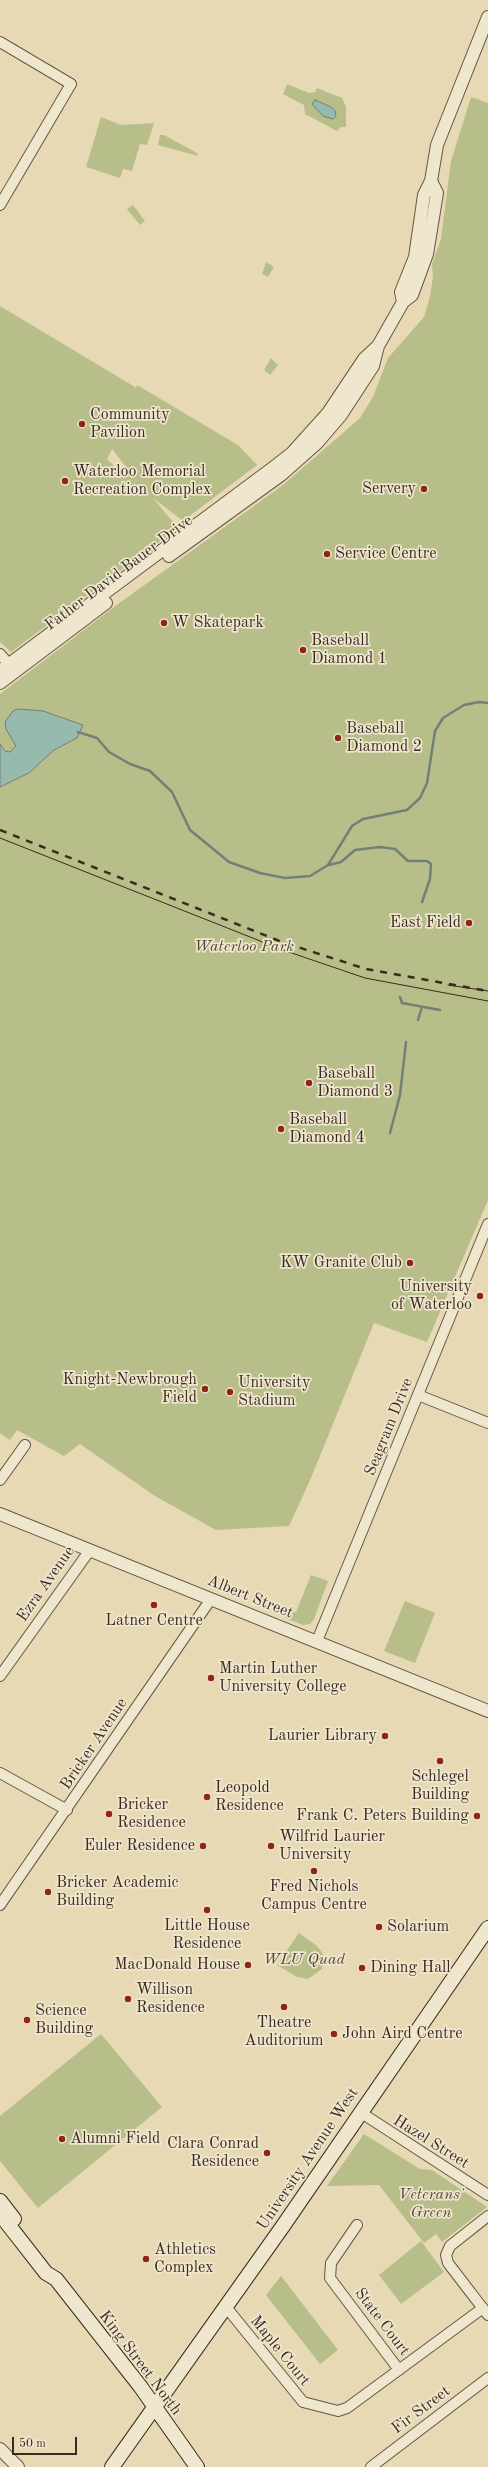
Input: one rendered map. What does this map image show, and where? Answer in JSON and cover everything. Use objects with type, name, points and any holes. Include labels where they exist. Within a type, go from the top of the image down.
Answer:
[{"type":"main road","name":"University Avenue West","points":[[112,2467],[226,2307],[488,1928]]},
{"type":"main road","name":"King Street North","points":[[0,2201],[54,2268],[56,2279]]},
{"type":"main road","name":"King Street North","points":[[0,2214],[46,2273],[56,2279],[198,2467]]},
{"type":"street","name":"Father David Bauer Drive","points":[[0,683],[8,669],[281,475],[306,454],[338,420],[373,366],[378,346],[403,302],[412,295],[427,254],[437,193],[431,181],[437,145],[488,16]]},
{"type":"street","points":[[0,42],[71,84],[0,205]]},
{"type":"street","points":[[0,654],[8,669]]},
{"type":"street","name":"Seagram Drive","points":[[316,1641],[488,1224]]},
{"type":"street","points":[[418,1395],[488,1423]]},
{"type":"street","points":[[0,1480],[25,1445]]},
{"type":"street","name":"Albert Street","points":[[0,1514],[488,1711]]},
{"type":"street","name":"Ezra Avenue","points":[[0,1676],[90,1550]]},
{"type":"street","name":"Bricker Avenue","points":[[0,1905],[67,1810],[211,1599]]},
{"type":"street","points":[[0,1773],[67,1810]]},
{"type":"street","name":"Hazel Street","points":[[360,2112],[488,2195]]},
{"type":"street","points":[[485,2311],[448,2263],[446,2255],[450,2246],[488,2216]]},
{"type":"street","name":"State Court","points":[[357,2225],[331,2263],[328,2272],[330,2278],[399,2370],[485,2311]]},
{"type":"street","name":"Maple Court","points":[[226,2307],[302,2402],[338,2411],[347,2408],[399,2370]]},
{"type":"street","name":"Fir Street","points":[[371,2467],[488,2378]]},
{"type":"street","points":[[0,2449],[18,2467]]},
{"type":"green space","points":[[287,84],[309,93],[315,92],[317,88],[342,98],[346,107],[346,127],[341,127],[337,131],[305,114],[304,105],[283,94]]},
{"type":"green space","name":"Waterloo Park","points":[[471,97],[488,103],[488,1200],[427,1342],[374,1323],[311,1478],[289,1526],[216,1530],[155,1496],[80,1444],[64,1456],[17,1430],[10,1440],[0,1433],[0,694],[114,607],[283,485],[360,418],[373,397],[388,358],[424,317],[430,296],[433,277],[432,264],[441,239],[451,161]]},
{"type":"green space","points":[[101,117],[121,125],[154,123],[147,145],[140,144],[132,171],[123,169],[120,178],[86,167]]},
{"type":"green space","points":[[160,135],[164,135],[197,153],[198,156],[158,145]]},
{"type":"green space","points":[[133,205],[145,221],[140,225],[127,209]]},
{"type":"green space","points":[[266,262],[274,267],[268,277],[262,274]]},
{"type":"green space","name":"Waterloo Memorial Recreation Complex","points":[[0,306],[135,387],[135,389],[137,385],[238,445],[257,465],[183,521],[153,498],[178,528],[11,652],[0,642]],"holes":[[[112,449],[126,467],[125,477],[107,459]]]},
{"type":"green space","points":[[271,358],[278,365],[270,375],[264,370]]},
{"type":"green space","points":[[311,1575],[328,1581],[314,1619],[310,1624],[303,1625],[285,1618],[289,1610],[296,1612]]},
{"type":"green space","points":[[405,1601],[435,1613],[415,1663],[384,1651]]},
{"type":"green space","name":"WLU Quad","points":[[299,1933],[317,1946],[323,1954],[322,1969],[308,1979],[297,1977],[277,1965]]},
{"type":"green space","name":"Alumni Field","points":[[101,2034],[162,2107],[38,2208],[0,2161],[0,2116]]},
{"type":"green space","name":"Veterans' Green","points":[[364,2134],[420,2169],[432,2170],[487,2207],[442,2242],[436,2234],[424,2243],[379,2185],[327,2186]]},
{"type":"green space","points":[[421,2241],[444,2272],[401,2304],[379,2275]]},
{"type":"green space","points":[[281,2276],[338,2350],[320,2364],[266,2295]]},
{"type":"water","points":[[315,100],[331,107],[335,111],[336,116],[333,119],[323,116],[312,104]]},
{"type":"water","points":[[18,709],[43,711],[83,725],[77,738],[54,750],[29,773],[0,787],[0,744],[5,751],[10,752],[16,746],[6,729],[5,722],[13,711]]},
{"type":"waterway","points":[[78,732],[97,738],[109,752],[130,764],[150,771],[172,792],[190,830],[229,862],[260,873],[285,878],[310,876],[328,865],[352,826],[363,819],[407,810],[420,798],[427,783],[435,731],[443,718],[464,705],[479,702],[488,703]]},
{"type":"waterway","points":[[329,865],[341,862],[355,850],[380,847],[395,849],[408,861],[427,861],[431,864],[430,879],[422,902]]},
{"type":"waterway","points":[[400,997],[402,1003],[440,1010]]},
{"type":"waterway","points":[[418,1020],[422,1007]]},
{"type":"waterway","points":[[390,1133],[400,1095],[406,1042]]},
{"type":"tram line","points":[[0,838],[283,950],[365,978],[488,1001]]},
{"type":"tram line","points":[[448,985],[488,991]]},
{"type":"railway","points":[[0,830],[282,942],[366,969],[488,991]]},
{"type":"place","name":"Community Pavilion","points":[[82,424]]},
{"type":"place","name":"Waterloo Memorial Recreation Complex","points":[[65,481]]},
{"type":"place","name":"Servery","points":[[424,489]]},
{"type":"place","name":"Service Centre","points":[[327,554]]},
{"type":"place","name":"W Skatepark","points":[[164,623]]},
{"type":"place","name":"Baseball Diamond 1","points":[[303,650]]},
{"type":"place","name":"Baseball Diamond 2","points":[[338,738]]},
{"type":"place","name":"East Field","points":[[469,923]]},
{"type":"place","name":"Baseball Diamond 3","points":[[309,1083]]},
{"type":"place","name":"Baseball Diamond 4","points":[[281,1129]]},
{"type":"place","name":"KW Granite Club","points":[[410,1263]]},
{"type":"place","name":"University of Waterloo","points":[[480,1296]]},
{"type":"place","name":"Knight-Newbrough Field","points":[[205,1389]]},
{"type":"place","name":"University Stadium","points":[[230,1392]]},
{"type":"place","name":"Latner Centre","points":[[154,1605]]},
{"type":"place","name":"Martin Luther University College","points":[[211,1678]]},
{"type":"place","name":"Laurier Library","points":[[385,1736]]},
{"type":"place","name":"Schlegel Building","points":[[440,1761]]},
{"type":"place","name":"Leopold Residence","points":[[207,1797]]},
{"type":"place","name":"Bricker Residence","points":[[109,1814]]},
{"type":"place","name":"Frank C. Peters Building","points":[[477,1816]]},
{"type":"place","name":"Euler Residence","points":[[203,1846]]},
{"type":"place","name":"Wilfrid Laurier University","points":[[271,1846]]},
{"type":"place","name":"Fred Nichols Campus Centre","points":[[314,1871]]},
{"type":"place","name":"Bricker Academic Building","points":[[48,1892]]},
{"type":"place","name":"Little House Residence","points":[[207,1910]]},
{"type":"place","name":"Solarium","points":[[379,1927]]},
{"type":"place","name":"MacDonald House","points":[[248,1965]]},
{"type":"place","name":"Dining Hall","points":[[362,1968]]},
{"type":"place","name":"Willison Residence","points":[[128,1999]]},
{"type":"place","name":"Theatre Auditorium","points":[[284,2007]]},
{"type":"place","name":"Science Building","points":[[27,2020]]},
{"type":"place","name":"John Aird Centre","points":[[334,2034]]},
{"type":"place","name":"Alumni Field","points":[[62,2139]]},
{"type":"place","name":"Clara Conrad Residence","points":[[267,2153]]},
{"type":"place","name":"Athletics Complex","points":[[146,2259]]}]
